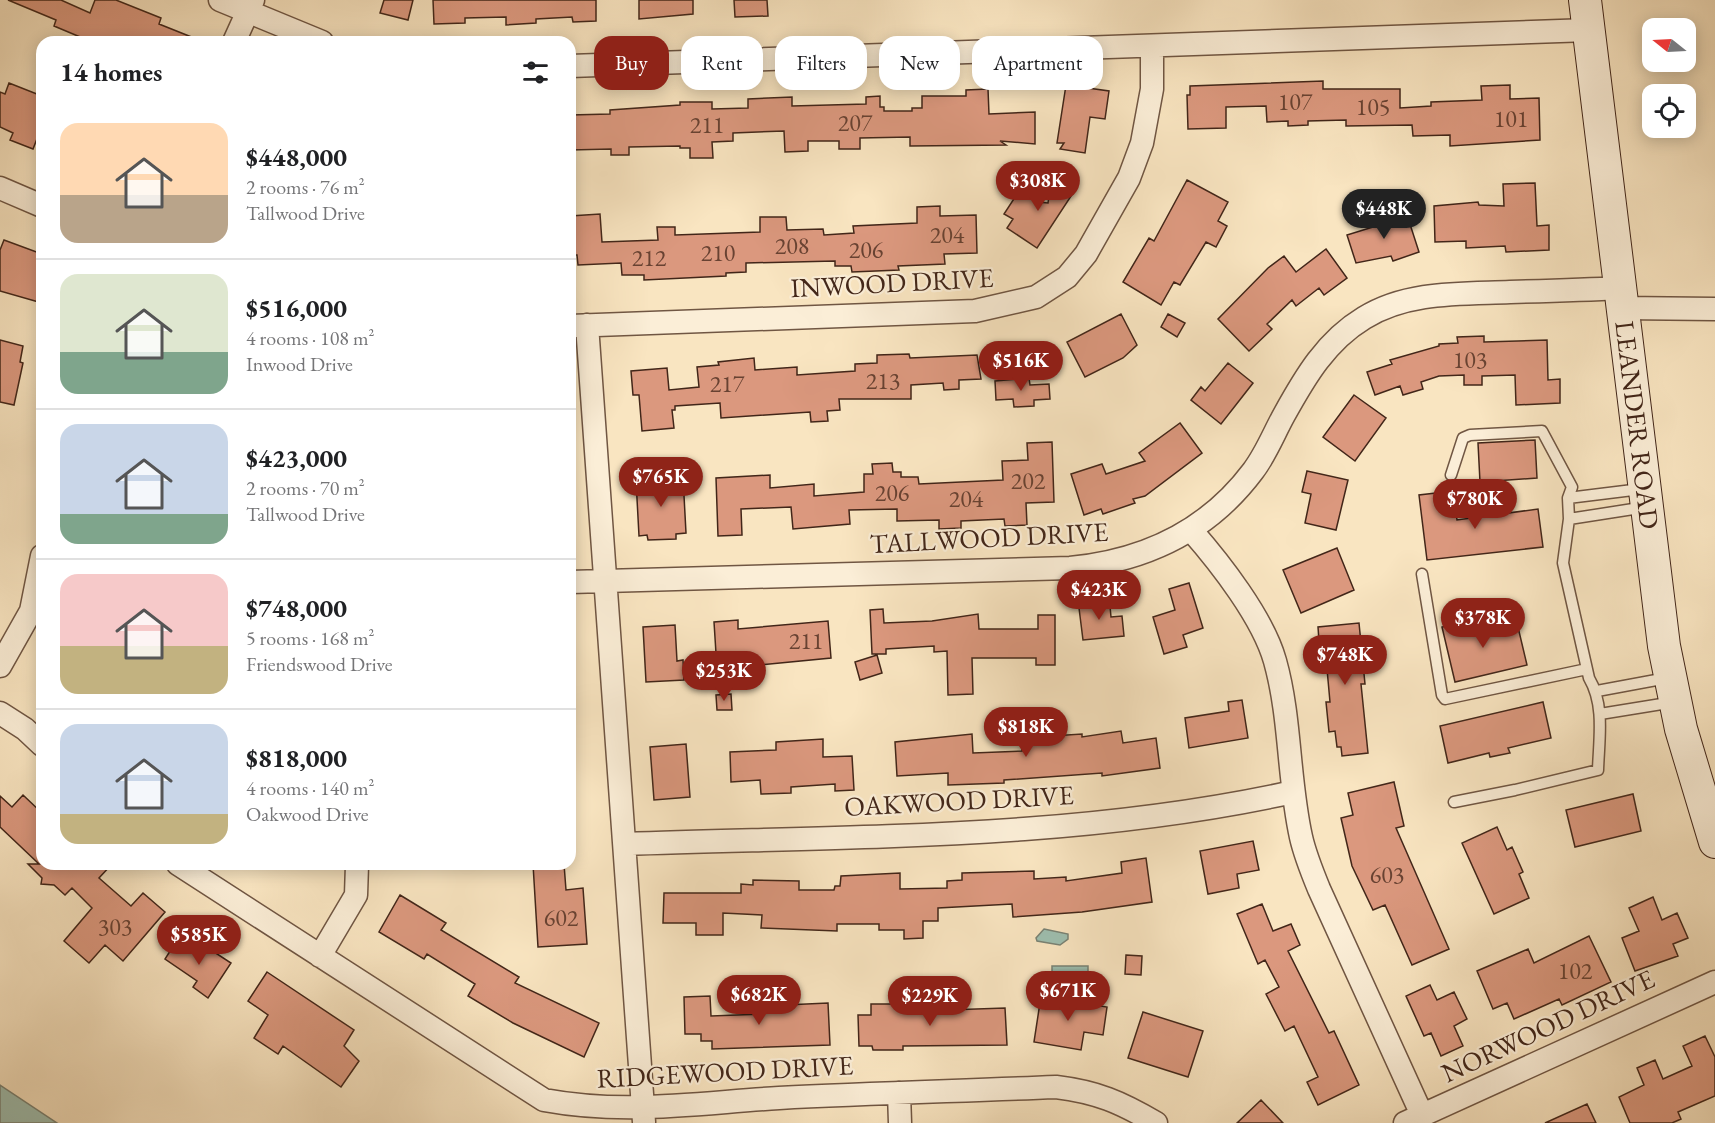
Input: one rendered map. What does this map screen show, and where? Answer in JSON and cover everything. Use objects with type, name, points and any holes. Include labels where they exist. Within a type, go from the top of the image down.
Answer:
[{"type":"main road","name":"LEANDER ROAD","points":[[1585,0],[1645,498],[1673,690],[1706,818],[1715,842]]},
{"type":"street","points":[[220,0],[251,6],[310,36]]},
{"type":"street","points":[[237,36],[251,6]]},
{"type":"street","points":[[576,66],[1152,48],[1589,30]]},
{"type":"street","name":"INWOOD DRIVE","points":[[578,325],[975,311],[1036,297],[1067,278],[1086,254],[1130,178],[1142,143],[1152,89],[1152,48]]},
{"type":"street","points":[[0,188],[36,203]]},
{"type":"street","name":"TALLWOOD DRIVE","points":[[576,582],[1070,568],[1130,557],[1159,548],[1191,530],[1221,507],[1254,470],[1304,380],[1323,353],[1346,330],[1366,316],[1424,296],[1621,298],[1715,309]]},
{"type":"street","points":[[578,325],[606,580],[644,1116]]},
{"type":"street","points":[[1191,530],[1218,561],[1244,600],[1275,659],[1289,740],[1293,792],[1301,838],[1319,889],[1414,1119]]},
{"type":"street","points":[[0,666],[31,611],[36,586]]},
{"type":"street","points":[[0,714],[25,729],[36,739]]},
{"type":"street","name":"OAKWOOD DRIVE","points":[[626,844],[984,831],[1085,824],[1239,804],[1293,792]]},
{"type":"street","name":"RIDGEWOOD DRIVE","points":[[187,870],[544,1100],[644,1116],[742,1100],[1056,1087],[1091,1091],[1156,1123]]},
{"type":"street","points":[[320,956],[356,895],[357,870]]},
{"type":"street","name":"NORWOOD DRIVE","points":[[1414,1119],[1715,982]]},
{"type":"street","points":[[899,1093],[900,1123]]},
{"type":"lane","points":[[1451,475],[1462,438],[1470,435],[1542,431],[1572,487],[1568,498],[1569,519],[1563,563],[1587,669],[1597,691],[1600,714],[1598,770],[1454,802]]},
{"type":"lane","points":[[1568,498],[1645,498]]},
{"type":"lane","points":[[1569,519],[1645,498]]},
{"type":"lane","points":[[1422,574],[1442,695],[1445,699],[1587,669]]},
{"type":"lane","points":[[1597,691],[1673,690]]},
{"type":"lane","points":[[1600,714],[1673,690]]},
{"type":"shaded area","points":[[1044,929],[1068,934],[1068,939],[1060,945],[1037,941],[1036,938]]},
{"type":"shaded area","points":[[1052,966],[1088,966],[1088,974],[1075,974],[1074,983],[1052,983]]},
{"type":"shaded area","points":[[0,1085],[57,1123],[0,1123]]},
{"type":"building","points":[[8,0],[61,0],[90,13],[95,0],[116,0],[161,18],[159,24],[189,36],[78,36],[54,26],[56,20]]},
{"type":"building","points":[[384,0],[413,0],[408,20],[380,13]]},
{"type":"building","points":[[433,0],[596,0],[596,21],[573,22],[572,17],[536,19],[536,23],[506,25],[506,17],[465,18],[465,23],[434,24]]},
{"type":"building","points":[[639,0],[693,0],[693,14],[639,19]]},
{"type":"building","points":[[734,0],[767,0],[768,16],[735,17]]},
{"type":"building","points":[[1323,81],[1323,89],[1400,89],[1400,108],[1431,106],[1431,102],[1482,100],[1481,86],[1510,85],[1510,99],[1539,98],[1540,140],[1450,146],[1450,135],[1413,136],[1412,125],[1346,126],[1346,120],[1308,121],[1308,125],[1288,126],[1288,121],[1267,122],[1266,106],[1226,107],[1226,128],[1188,129],[1187,95],[1190,95],[1190,86]]},
{"type":"building","points":[[9,83],[36,94],[36,141],[33,149],[10,140],[13,133],[0,127],[0,92],[5,94]]},
{"type":"building","points":[[966,90],[988,90],[989,114],[1035,112],[1035,144],[1000,141],[1006,145],[910,146],[910,137],[860,138],[860,149],[839,149],[839,141],[808,141],[808,151],[785,152],[784,131],[733,133],[733,141],[712,142],[713,158],[690,158],[690,148],[680,148],[680,146],[629,147],[629,155],[611,155],[611,149],[576,150],[576,115],[610,114],[610,110],[680,105],[680,102],[712,102],[712,109],[748,108],[748,99],[792,97],[792,106],[866,104],[866,97],[880,96],[880,107],[884,107],[884,111],[912,111],[912,108],[922,108],[922,96],[966,96]]},
{"type":"building","points":[[1065,90],[1109,91],[1105,119],[1090,117],[1085,153],[1060,149],[1064,143],[1057,143]]},
{"type":"building","points":[[1052,175],[1075,190],[1037,248],[1007,228],[1013,219],[1004,214],[1021,188],[1036,198],[1037,202],[1048,203]]},
{"type":"building","points":[[1187,180],[1228,202],[1218,221],[1227,226],[1216,247],[1206,242],[1180,285],[1174,282],[1161,305],[1123,282],[1149,238],[1154,241]]},
{"type":"building","points":[[1535,183],[1537,226],[1549,225],[1549,250],[1506,252],[1505,246],[1466,248],[1466,241],[1435,242],[1434,206],[1478,202],[1479,205],[1504,206],[1503,184]]},
{"type":"building","points":[[940,206],[940,216],[976,215],[977,253],[944,254],[945,264],[898,266],[899,270],[852,272],[851,266],[835,266],[835,261],[746,263],[746,272],[726,273],[726,276],[644,280],[644,275],[622,275],[621,263],[578,265],[576,255],[576,216],[600,214],[602,242],[658,240],[657,227],[675,227],[675,235],[760,232],[760,217],[786,217],[787,230],[823,229],[824,235],[854,233],[853,226],[917,223],[917,207]]},
{"type":"building","points":[[1386,213],[1389,224],[1408,218],[1419,252],[1393,261],[1391,256],[1356,263],[1347,235],[1373,227],[1370,218]]},
{"type":"building","points":[[4,240],[36,252],[36,301],[0,291],[0,250]]},
{"type":"building","points":[[1326,249],[1347,278],[1324,295],[1319,288],[1296,306],[1292,300],[1267,324],[1272,329],[1249,351],[1218,319],[1268,268],[1284,256],[1296,272]]},
{"type":"building","points":[[1121,314],[1137,345],[1123,358],[1085,377],[1067,342]]},
{"type":"building","points":[[1168,314],[1185,323],[1177,337],[1161,327]]},
{"type":"building","points":[[1484,336],[1484,342],[1547,340],[1548,380],[1560,379],[1560,403],[1516,405],[1515,375],[1482,376],[1482,385],[1464,385],[1464,375],[1439,376],[1421,382],[1423,389],[1403,395],[1400,386],[1375,395],[1367,372],[1392,364],[1390,360],[1439,346],[1439,344],[1458,343],[1457,337]]},
{"type":"building","points":[[0,340],[23,346],[20,362],[23,363],[14,405],[0,402]]},
{"type":"building","points":[[909,354],[910,358],[977,355],[981,379],[959,380],[959,389],[944,390],[943,383],[911,385],[911,399],[839,399],[840,410],[827,411],[828,421],[811,422],[810,412],[721,418],[720,403],[675,406],[675,410],[672,410],[674,428],[642,431],[639,395],[633,395],[631,371],[667,368],[669,390],[699,387],[697,367],[719,365],[718,362],[754,358],[755,370],[797,367],[797,375],[855,371],[855,364],[877,363],[877,355]]},
{"type":"building","points":[[1228,363],[1253,383],[1221,424],[1191,400],[1201,387],[1205,391]]},
{"type":"building","points":[[1029,378],[1030,385],[1049,384],[1050,399],[1034,400],[1034,406],[1014,407],[1013,399],[996,400],[995,381]]},
{"type":"building","points":[[1354,395],[1386,418],[1355,461],[1323,437]]},
{"type":"building","points":[[1180,423],[1202,453],[1145,496],[1133,499],[1135,503],[1103,514],[1101,509],[1084,515],[1071,474],[1102,464],[1106,474],[1145,461],[1139,453]]},
{"type":"building","points":[[1535,440],[1537,478],[1480,482],[1478,443]]},
{"type":"building","points":[[1052,442],[1054,502],[1026,503],[1027,525],[1005,526],[1004,519],[961,521],[961,528],[939,529],[939,520],[897,521],[897,509],[849,510],[850,524],[793,529],[791,507],[741,509],[742,535],[718,536],[716,478],[770,475],[770,488],[814,484],[814,496],[864,492],[864,474],[873,474],[872,464],[892,463],[893,472],[901,472],[901,477],[918,477],[919,484],[1003,480],[1002,461],[1028,460],[1027,443]]},
{"type":"building","points":[[1307,471],[1348,480],[1336,530],[1305,523],[1311,494],[1302,492]]},
{"type":"building","points":[[683,477],[686,533],[676,534],[676,539],[648,540],[647,535],[639,536],[636,480]]},
{"type":"building","points":[[1453,491],[1457,520],[1538,509],[1543,547],[1427,560],[1419,495]]},
{"type":"building","points":[[1337,548],[1354,590],[1301,613],[1283,570]]},
{"type":"building","points":[[1189,583],[1203,628],[1183,635],[1187,647],[1164,654],[1153,617],[1175,610],[1169,589]]},
{"type":"building","points":[[1095,598],[1095,608],[1110,606],[1111,617],[1122,616],[1124,636],[1083,640],[1078,600]]},
{"type":"building","points":[[883,609],[884,623],[932,621],[978,614],[979,629],[1038,629],[1038,615],[1055,615],[1055,665],[1036,665],[1036,658],[972,658],[973,694],[948,695],[947,651],[934,652],[934,646],[886,649],[886,654],[872,654],[870,610]]},
{"type":"building","points":[[1480,618],[1484,631],[1517,623],[1527,665],[1455,682],[1442,627]]},
{"type":"building","points":[[738,620],[738,629],[828,621],[831,658],[717,669],[714,622]]},
{"type":"building","points":[[1359,623],[1365,684],[1361,684],[1368,753],[1342,756],[1341,747],[1337,747],[1335,731],[1329,732],[1326,702],[1330,702],[1327,669],[1321,669],[1318,627]]},
{"type":"building","points":[[675,625],[677,661],[683,660],[684,680],[646,682],[643,627]]},
{"type":"building","points":[[877,655],[882,673],[860,680],[855,662]]},
{"type":"building","points":[[731,694],[732,710],[717,710],[716,695]]},
{"type":"building","points":[[1242,700],[1248,738],[1189,748],[1185,718],[1229,711],[1228,702]]},
{"type":"building","points":[[1543,702],[1551,738],[1508,748],[1510,753],[1490,757],[1489,753],[1448,763],[1440,726]]},
{"type":"building","points":[[1121,731],[1123,743],[1156,738],[1160,768],[1102,776],[1102,773],[1004,780],[1004,783],[948,785],[948,773],[897,776],[895,742],[972,734],[973,753],[1022,751],[1021,738],[1082,734],[1082,737]]},
{"type":"building","points":[[823,739],[823,757],[852,756],[854,790],[835,791],[835,784],[791,787],[791,793],[761,794],[760,780],[731,782],[730,752],[776,750],[776,742]]},
{"type":"building","points":[[686,744],[690,797],[654,800],[650,747]]},
{"type":"building","points":[[1394,782],[1404,826],[1396,828],[1449,949],[1412,965],[1385,905],[1373,910],[1352,866],[1341,818],[1353,815],[1348,793]]},
{"type":"building","points":[[1633,794],[1641,831],[1575,847],[1566,810]]},
{"type":"building","points":[[23,795],[36,807],[36,861],[0,827],[0,796],[12,807]]},
{"type":"building","points":[[1497,827],[1507,850],[1512,847],[1523,872],[1519,874],[1529,898],[1494,914],[1462,843]]},
{"type":"building","points":[[1253,841],[1259,870],[1237,874],[1239,888],[1208,894],[1200,851]]},
{"type":"building","points":[[1146,858],[1152,902],[1082,912],[1013,917],[1012,904],[938,908],[938,921],[923,921],[923,938],[904,939],[904,930],[879,930],[879,924],[837,924],[837,931],[761,928],[762,915],[723,913],[723,935],[696,935],[696,923],[663,923],[664,893],[741,893],[741,884],[753,885],[753,880],[799,881],[799,890],[834,890],[835,886],[840,886],[841,876],[900,873],[900,889],[947,888],[947,881],[962,880],[962,873],[1034,871],[1034,879],[1066,877],[1066,881],[1122,873],[1121,862]]},
{"type":"building","points":[[28,864],[36,864],[36,870],[106,870],[99,878],[131,906],[143,893],[165,912],[123,961],[105,945],[89,963],[64,941],[92,908],[72,888],[65,895],[54,885],[41,884],[42,878]]},
{"type":"building","points":[[533,870],[564,870],[566,890],[583,888],[587,944],[538,947]]},
{"type":"building","points":[[400,895],[446,923],[441,930],[519,977],[515,983],[599,1023],[584,1057],[513,1023],[468,996],[475,984],[427,954],[424,959],[379,932]]},
{"type":"building","points":[[1653,897],[1662,920],[1677,913],[1688,938],[1673,944],[1678,956],[1635,971],[1622,938],[1639,931],[1629,908]]},
{"type":"building","points":[[1262,904],[1273,931],[1291,924],[1300,945],[1288,951],[1329,1033],[1334,1031],[1359,1085],[1318,1105],[1307,1082],[1318,1077],[1294,1026],[1285,1031],[1266,994],[1279,987],[1265,960],[1258,964],[1237,914]]},
{"type":"building","points":[[1589,936],[1611,982],[1562,1005],[1559,999],[1514,1019],[1507,1003],[1493,1009],[1477,971],[1528,949],[1534,963]]},
{"type":"building","points":[[177,940],[196,953],[202,944],[231,963],[208,998],[193,987],[197,981],[165,959]]},
{"type":"building","points":[[1126,955],[1142,956],[1141,975],[1125,974]]},
{"type":"building","points":[[267,972],[354,1030],[344,1046],[359,1061],[341,1087],[283,1046],[278,1054],[254,1038],[268,1015],[248,1001]]},
{"type":"building","points":[[1430,985],[1437,1000],[1454,992],[1467,1019],[1454,1026],[1463,1046],[1441,1056],[1431,1033],[1424,1036],[1406,996]]},
{"type":"building","points":[[710,996],[711,1016],[763,1014],[763,1006],[828,1003],[830,1045],[712,1049],[712,1041],[701,1041],[701,1034],[685,1034],[684,997]]},
{"type":"building","points":[[1041,996],[1107,1007],[1103,1035],[1084,1032],[1081,1050],[1034,1042]]},
{"type":"building","points":[[871,1004],[918,1004],[918,1011],[1005,1008],[1007,1045],[903,1046],[903,1050],[873,1050],[872,1046],[859,1046],[858,1015],[871,1015]]},
{"type":"building","points":[[1143,1012],[1203,1031],[1188,1077],[1128,1058]]},
{"type":"building","points":[[1705,1036],[1715,1057],[1715,1096],[1678,1112],[1681,1119],[1672,1123],[1630,1123],[1619,1097],[1644,1085],[1637,1068],[1655,1060],[1663,1079],[1692,1066],[1683,1046]]},
{"type":"building","points":[[1261,1100],[1283,1123],[1237,1123]]},
{"type":"building","points":[[1587,1104],[1596,1123],[1545,1123]]}]
